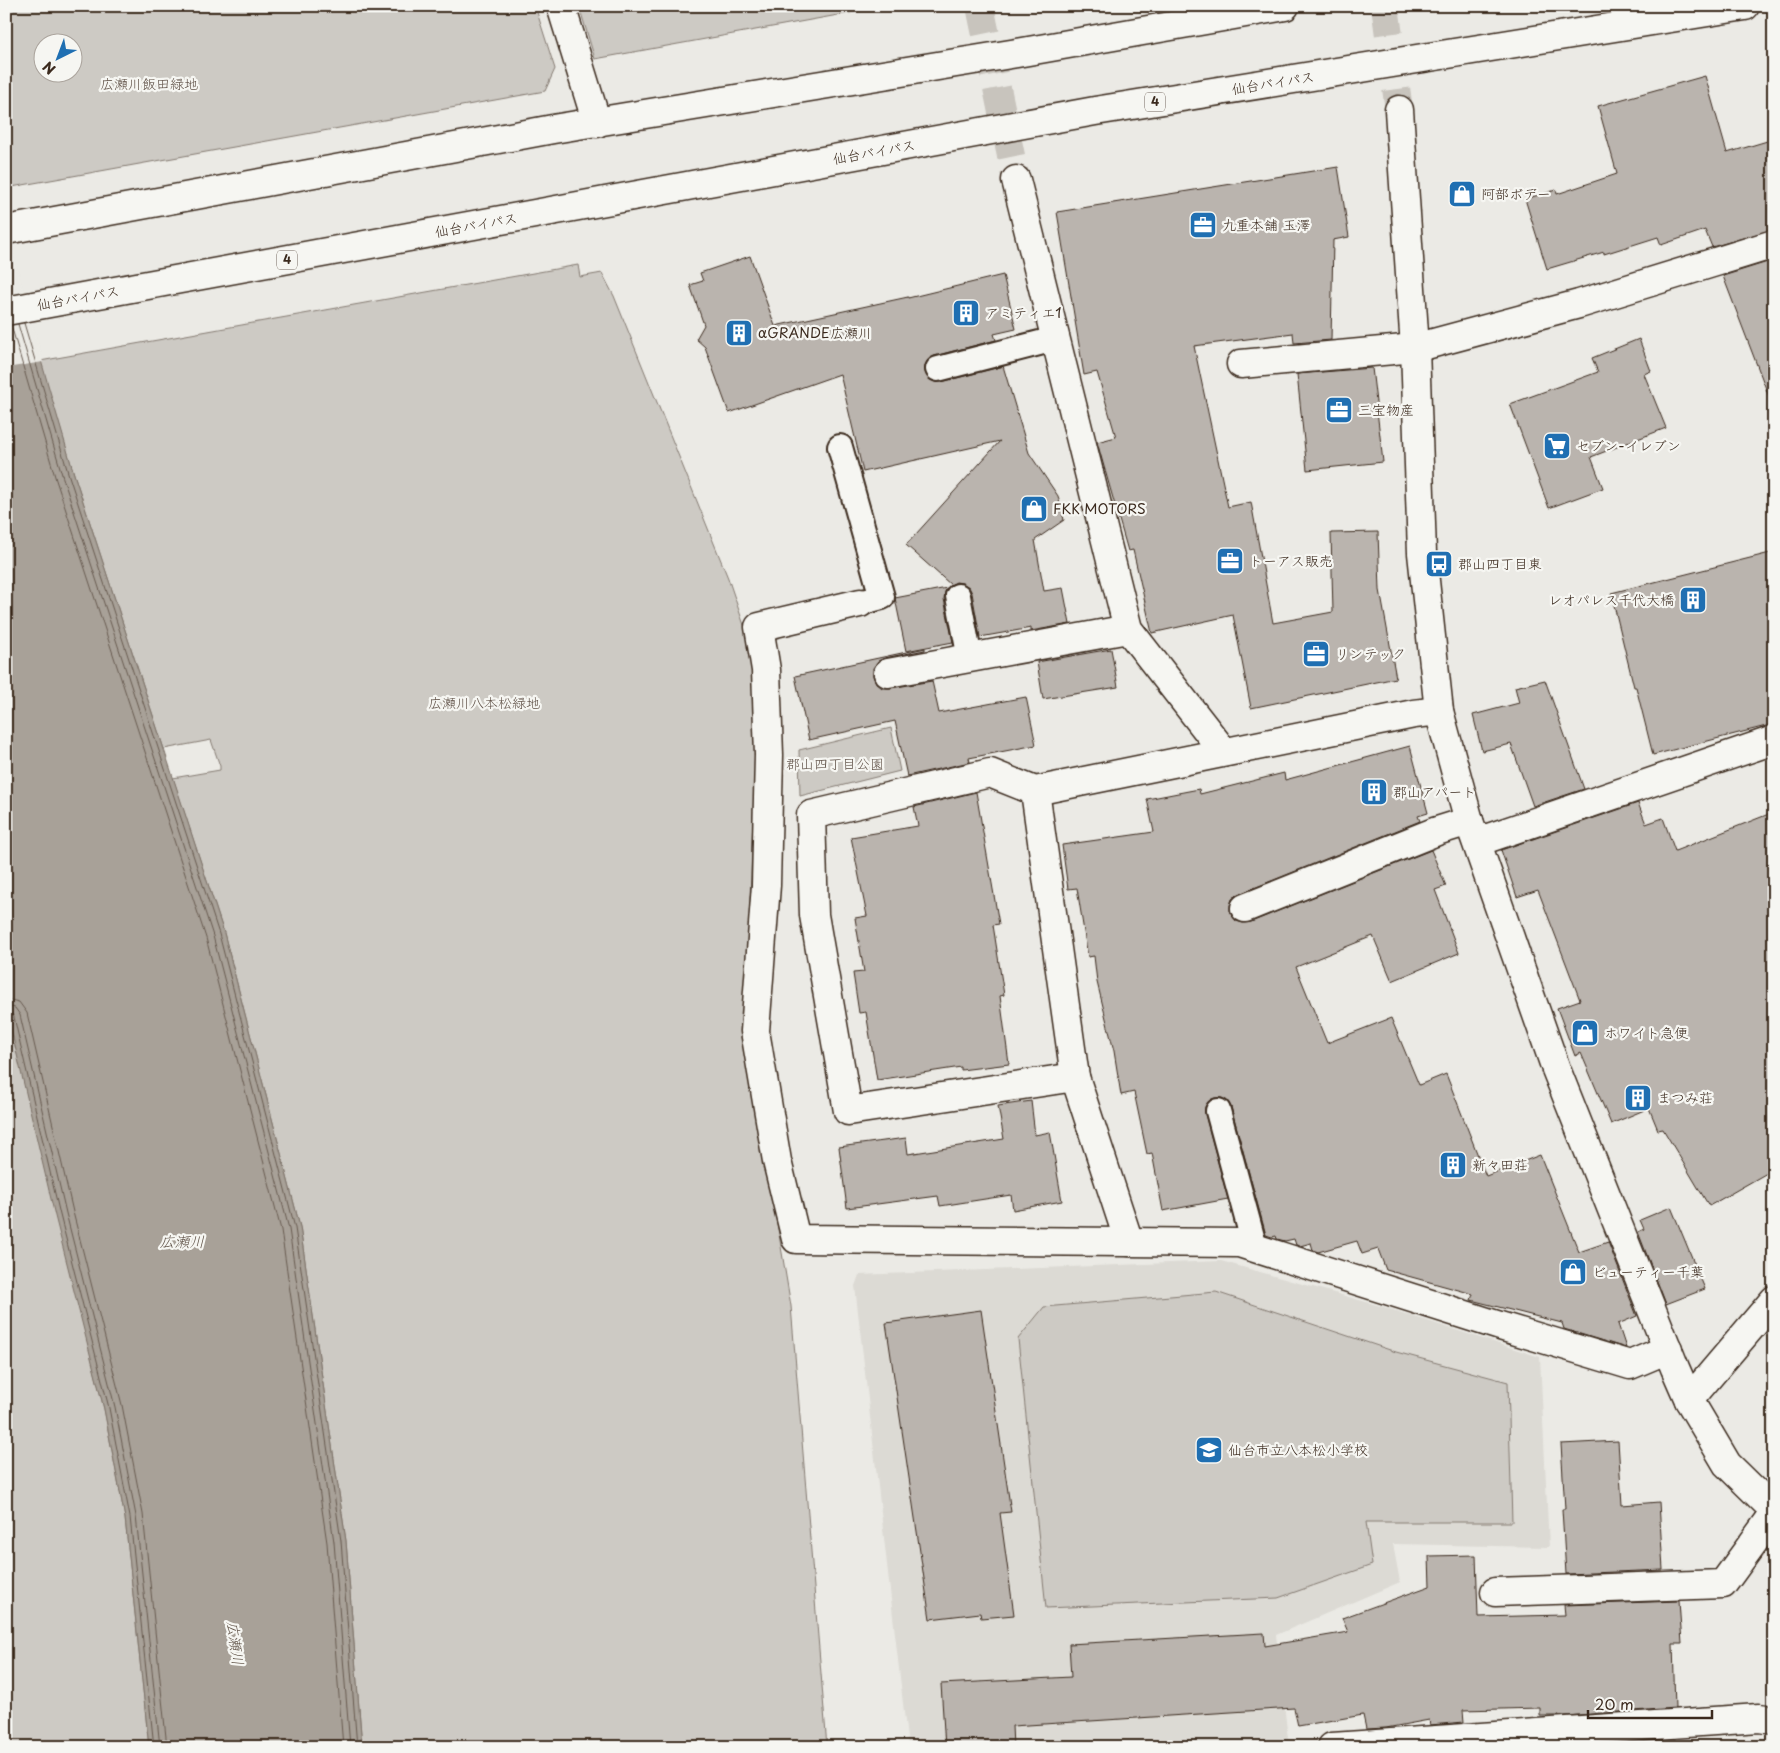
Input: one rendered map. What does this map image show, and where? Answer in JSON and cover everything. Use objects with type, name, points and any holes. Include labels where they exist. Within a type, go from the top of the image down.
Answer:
[{"type":"main road","points":[[561,6],[597,123]]},
{"type":"main road","points":[[6,230],[553,130],[1017,53],[1285,6]]},
{"type":"main road","name":"仙台バイパス","points":[[6,311],[1095,111],[1744,6]]},
{"type":"main road","points":[[1399,110],[1415,348],[1422,553],[1439,711],[1473,832],[1556,1069],[1668,1350],[1689,1400],[1727,1464],[1774,1510]]},
{"type":"main road","points":[[1016,180],[1128,629],[1224,752]]},
{"type":"main road","points":[[1241,364],[1415,348],[1579,304],[1774,244]]},
{"type":"main road","points":[[860,603],[760,627],[766,670],[768,755],[766,885],[755,1031],[777,1161],[796,1239],[1239,1243],[1630,1365],[1668,1350]]},
{"type":"main road","points":[[888,673],[1128,629]]},
{"type":"main road","points":[[1074,1077],[848,1111],[814,915],[811,814],[990,773],[1035,791],[1414,714],[1439,711]]},
{"type":"main road","points":[[1245,908],[1437,831],[1473,832],[1774,740]]},
{"type":"main road","points":[[1035,791],[1074,1077],[1128,1242]]},
{"type":"main road","points":[[1689,1400],[1774,1300]]},
{"type":"main road","points":[[1495,1592],[1724,1584],[1753,1540],[1774,1514]]},
{"type":"main road","points":[[1332,1747],[1759,1718],[1774,1720]]},
{"type":"lane","points":[[938,369],[1055,339]]},
{"type":"lane","points":[[840,447],[882,597],[860,603]]},
{"type":"lane","points":[[958,596],[970,659]]},
{"type":"lane","points":[[1218,1111],[1255,1248]]},
{"type":"shaded area","name":"仙台市立八本松小学校","points":[[1221,1261],[1384,1307],[1540,1357],[1549,1547],[1393,1544],[1400,1582],[1276,1635],[1289,1747],[908,1747],[855,1286],[859,1275]]},
{"type":"green space","name":"広瀬川飯田緑地","points":[[6,6],[535,6],[555,69],[545,91],[6,188]]},
{"type":"green space","points":[[579,6],[710,6],[711,9],[729,6],[888,6],[595,59]]},
{"type":"green space","name":"広瀬川八本松緑地","points":[[578,265],[580,277],[602,273],[614,296],[728,578],[751,646],[757,710],[745,1033],[791,1306],[827,1747],[362,1747],[346,1541],[300,1227],[224,933],[173,778],[220,770],[220,766],[211,740],[164,749],[74,474],[40,361]]},
{"type":"green space","name":"郡山四丁目公園","points":[[891,728],[900,771],[800,796],[799,750]]},
{"type":"green space","points":[[6,1008],[104,1409],[125,1518],[149,1747],[6,1747]]},
{"type":"green space","points":[[1216,1292],[1396,1352],[1508,1382],[1512,1522],[1366,1522],[1372,1565],[1278,1598],[1046,1608],[1018,1339],[1044,1307]]},
{"type":"water","name":"広瀬川","points":[[6,240],[74,474],[224,933],[300,1227],[346,1541],[362,1747],[149,1747],[125,1518],[104,1409],[55,1216],[6,1008]]},
{"type":"pier","points":[[6,238],[9,240],[43,362],[6,368]]},
{"type":"building","points":[[1705,76],[1727,153],[1774,139],[1774,229],[1712,247],[1705,230],[1661,245],[1658,237],[1547,269],[1525,199],[1556,190],[1557,194],[1617,174],[1598,106]]},
{"type":"building","points":[[1338,167],[1349,237],[1333,240],[1331,340],[1294,343],[1293,333],[1194,346],[1228,507],[1251,502],[1273,623],[1333,612],[1331,533],[1378,532],[1380,590],[1396,678],[1251,708],[1233,615],[1152,633],[1133,550],[1128,551],[1097,442],[1116,437],[1097,372],[1084,375],[1057,212]]},
{"type":"building","points":[[750,256],[775,326],[908,298],[1003,275],[1016,329],[994,334],[996,340],[934,356],[928,360],[925,372],[929,379],[941,382],[1003,366],[1029,453],[1058,496],[1064,520],[1035,540],[1044,591],[1063,588],[1070,624],[1031,631],[1031,628],[980,637],[972,593],[969,587],[956,582],[951,585],[906,545],[1000,441],[863,472],[840,374],[729,413],[705,347],[696,339],[704,325],[690,285],[703,281],[700,273]]},
{"type":"building","points":[[1774,260],[1774,402],[1771,402],[1723,276]]},
{"type":"building","points":[[1639,339],[1651,371],[1644,374],[1666,428],[1591,457],[1603,488],[1549,508],[1510,404],[1598,372],[1592,358]]},
{"type":"building","name":"三宝物産","points":[[1372,368],[1383,462],[1307,470],[1297,374]]},
{"type":"building","points":[[1774,552],[1774,724],[1653,755],[1611,593]]},
{"type":"building","points":[[947,588],[944,599],[953,642],[906,651],[895,598]]},
{"type":"building","points":[[925,648],[925,650],[878,661],[873,668],[873,676],[876,683],[882,688],[891,688],[932,681],[939,713],[1026,697],[1036,745],[969,758],[970,762],[907,776],[895,721],[809,740],[795,676]]},
{"type":"building","points":[[1111,649],[1118,687],[1043,699],[1037,662]]},
{"type":"building","points":[[1545,680],[1584,789],[1533,806],[1511,744],[1482,751],[1473,715],[1519,703],[1515,687]]},
{"type":"building","points":[[1410,746],[1428,813],[1418,816],[1420,821],[1239,894],[1232,899],[1230,913],[1236,921],[1243,923],[1251,922],[1431,850],[1446,886],[1435,890],[1459,953],[1392,981],[1373,936],[1296,967],[1327,1043],[1391,1018],[1419,1085],[1446,1074],[1486,1176],[1540,1155],[1579,1252],[1608,1242],[1637,1316],[1618,1324],[1626,1348],[1564,1329],[1562,1323],[1471,1300],[1473,1294],[1386,1270],[1378,1249],[1362,1254],[1357,1241],[1318,1252],[1313,1250],[1311,1243],[1300,1246],[1296,1245],[1294,1239],[1285,1241],[1277,1239],[1276,1236],[1266,1235],[1231,1107],[1222,1098],[1215,1098],[1209,1101],[1205,1107],[1205,1114],[1228,1199],[1163,1211],[1152,1153],[1147,1154],[1134,1092],[1121,1095],[1114,1051],[1097,982],[1094,956],[1088,957],[1077,888],[1068,889],[1062,845],[1154,832],[1147,799],[1199,789],[1200,794],[1284,773],[1285,780]]},
{"type":"building","points":[[976,792],[999,924],[993,925],[1004,995],[1000,996],[1009,1064],[961,1070],[961,1067],[877,1080],[866,1012],[859,1013],[853,973],[864,972],[855,918],[867,916],[851,837],[918,826],[914,807]]},
{"type":"building","points":[[1638,803],[1646,824],[1663,818],[1675,851],[1774,812],[1774,1169],[1709,1206],[1663,1129],[1658,1130],[1649,1108],[1611,1124],[1581,1053],[1575,1056],[1557,1008],[1580,1000],[1538,890],[1517,897],[1501,850]]},
{"type":"building","points":[[1031,1101],[1035,1135],[1050,1132],[1062,1201],[1013,1210],[1011,1195],[940,1206],[938,1196],[847,1208],[839,1147],[906,1138],[908,1154],[1004,1139],[998,1106]]},
{"type":"building","points":[[1671,1207],[1705,1289],[1666,1304],[1638,1232],[1644,1229],[1640,1220]]},
{"type":"building","points":[[981,1310],[1011,1512],[1000,1513],[1014,1615],[981,1618],[980,1613],[930,1619],[886,1323]]},
{"type":"building","points":[[1618,1441],[1622,1505],[1659,1502],[1663,1570],[1566,1574],[1561,1444]]},
{"type":"building","points":[[1476,1555],[1478,1617],[1565,1615],[1564,1605],[1679,1601],[1682,1644],[1673,1644],[1675,1708],[1565,1716],[1540,1716],[1540,1708],[1463,1710],[1464,1722],[1430,1725],[1429,1720],[1386,1728],[1366,1729],[1363,1715],[1298,1726],[1294,1708],[1012,1726],[1013,1747],[945,1747],[941,1684],[1071,1677],[1069,1644],[1264,1633],[1265,1646],[1348,1632],[1342,1618],[1430,1586],[1429,1556]]},
{"type":"building","points":[[1676,1739],[1676,1747],[1626,1747],[1626,1743]]},
{"type":"tunnel","points":[[980,6],[1016,180]]},
{"type":"tunnel","points":[[1385,6],[1399,110]]},
{"type":"place","name":"阿部ボデー","points":[[1462,194]]},
{"type":"place","name":"九重本舗 玉澤","points":[[1203,225]]},
{"type":"place","name":"アミティエ1","points":[[966,313]]},
{"type":"place","name":"αGRANDE広瀬川","points":[[739,333]]},
{"type":"place","name":"三宝物産","points":[[1339,410]]},
{"type":"place","name":"セブン-イレブン","points":[[1557,446]]},
{"type":"place","name":"FKK MOTORS","points":[[1034,509]]},
{"type":"place","name":"トーアス販売","points":[[1230,561]]},
{"type":"place","name":"郡山四丁目東","points":[[1439,564]]},
{"type":"place","name":"レオパレス千代大橋","points":[[1693,600]]},
{"type":"place","name":"リンテック","points":[[1316,654]]},
{"type":"place","name":"郡山アパート","points":[[1374,792]]},
{"type":"place","name":"ホワイト急便","points":[[1585,1033]]},
{"type":"place","name":"まつみ荘","points":[[1638,1098]]},
{"type":"place","name":"新々田荘","points":[[1453,1165]]},
{"type":"place","name":"ビューティー千葉","points":[[1573,1272]]},
{"type":"place","name":"仙台市立八本松小学校","points":[[1209,1450]]}]
